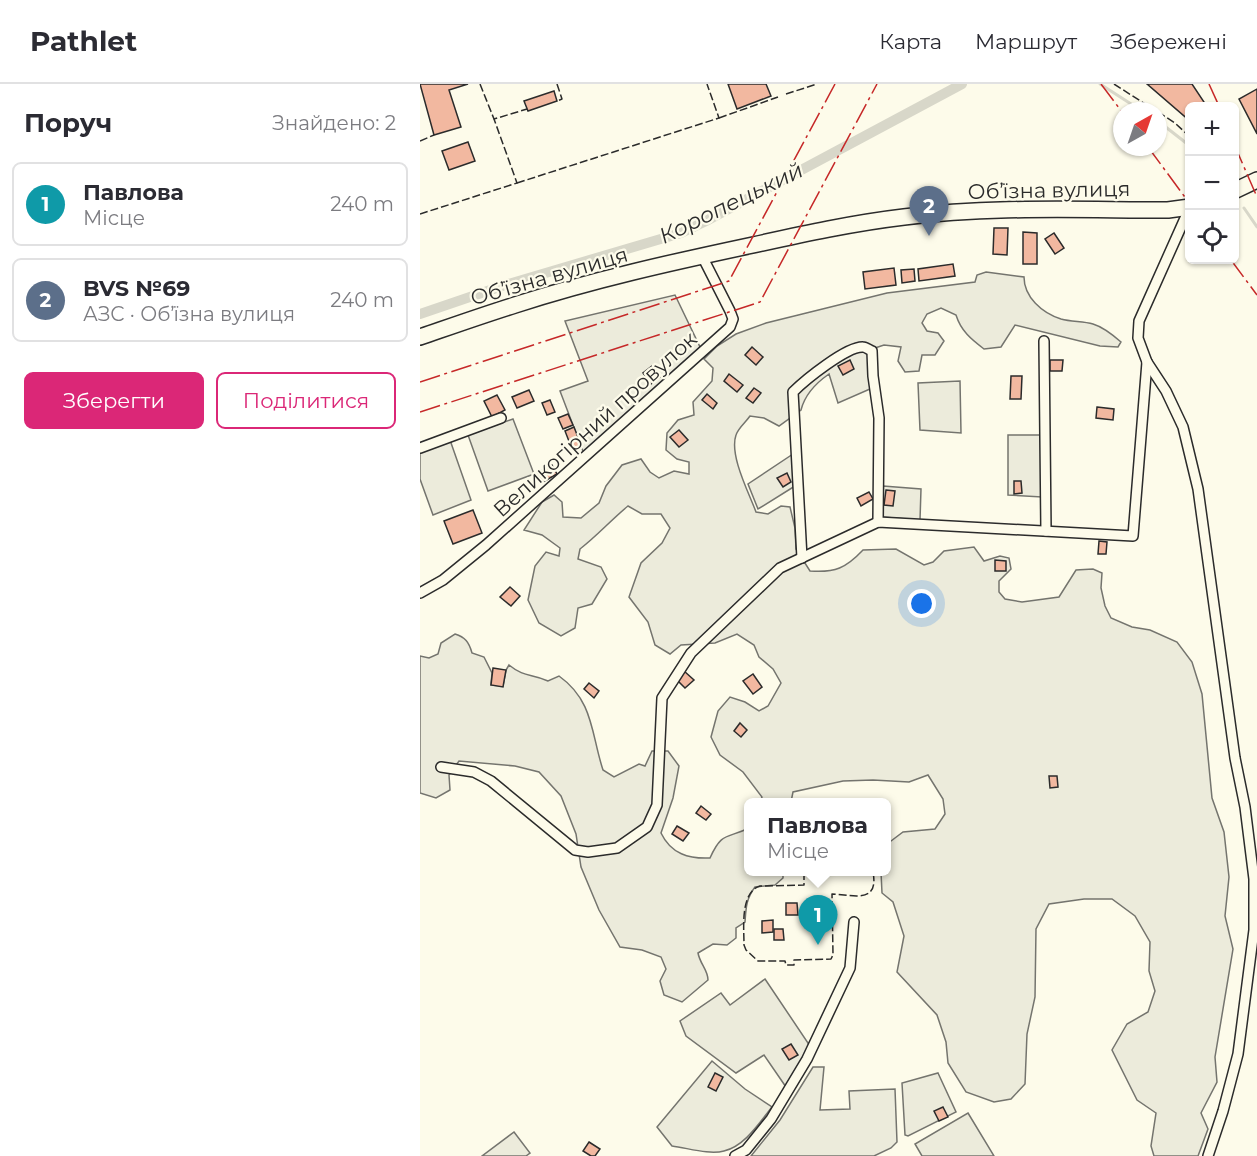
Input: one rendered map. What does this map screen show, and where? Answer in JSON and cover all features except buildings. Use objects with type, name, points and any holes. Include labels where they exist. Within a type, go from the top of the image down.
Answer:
[{"type":"main road","points":[[1239,189],[1257,180]]},
{"type":"main road","name":"Обʼїзна вулиця","points":[[420,337],[516,304],[608,279],[825,229],[907,216],[1026,210],[1168,210],[1185,208]]},
{"type":"street","points":[[1189,210],[1139,321],[1138,338],[1147,362],[1166,391],[1183,427],[1198,489],[1254,879],[1254,930],[1238,1054],[1209,1156]]},
{"type":"street","name":"Великогірний провулок","points":[[420,593],[443,580],[486,545],[730,327],[733,319],[730,311],[702,256]]},
{"type":"street","points":[[1044,341],[1046,531]]},
{"type":"street","points":[[802,558],[793,392],[804,381],[843,354],[862,347],[872,351],[874,356],[873,376],[879,418],[878,522]]},
{"type":"street","points":[[441,767],[474,772],[491,781],[575,850],[588,852],[617,848],[648,827],[657,805],[662,698],[691,653],[780,568],[878,522],[1132,536],[1147,362]]},
{"type":"street","points":[[420,448],[501,418]]},
{"type":"street","points":[[735,1156],[746,1150],[771,1119],[807,1059],[850,968],[854,922]]},
{"type":"shaded area","points":[[986,272],[1024,277],[1027,291],[1035,303],[1047,313],[1061,319],[1097,325],[1121,342],[1118,347],[1100,346],[1015,325],[1001,347],[984,349],[967,334],[956,315],[941,308],[927,314],[922,323],[927,331],[938,333],[944,341],[935,355],[922,355],[919,371],[905,372],[898,361],[901,347],[884,345],[866,351],[868,352],[870,389],[838,403],[829,374],[812,389],[801,410],[779,426],[764,418],[750,416],[736,435],[737,463],[756,512],[768,514],[781,506],[790,507],[795,528],[796,549],[810,571],[840,568],[863,550],[896,549],[924,565],[933,562],[944,551],[974,547],[984,561],[1000,556],[1009,558],[1011,569],[999,581],[999,592],[1005,599],[1022,602],[1059,597],[1076,570],[1093,569],[1102,573],[1101,588],[1105,606],[1111,618],[1132,627],[1150,630],[1177,642],[1192,662],[1202,694],[1212,798],[1224,832],[1229,877],[1225,916],[1233,949],[1215,1057],[1217,1082],[1201,1113],[1208,1129],[1198,1156],[1154,1156],[1151,1146],[1156,1113],[1137,1100],[1112,1050],[1127,1024],[1148,1012],[1155,991],[1149,971],[1150,942],[1135,916],[1112,899],[1084,899],[1049,904],[1036,929],[1035,997],[1027,1034],[1025,1084],[1011,1099],[994,1102],[966,1092],[948,1063],[946,1042],[937,1015],[897,972],[904,936],[893,902],[882,893],[881,876],[891,876],[891,841],[903,832],[935,829],[945,814],[943,799],[928,775],[909,782],[843,781],[793,792],[792,798],[762,798],[743,772],[720,755],[711,737],[718,711],[730,697],[745,702],[759,711],[768,706],[781,683],[773,669],[759,657],[754,645],[737,634],[715,643],[681,645],[670,654],[655,645],[648,622],[629,597],[641,563],[662,543],[670,528],[661,514],[642,514],[628,506],[580,549],[578,559],[601,567],[607,579],[592,604],[578,608],[575,628],[561,636],[539,623],[528,600],[535,566],[546,552],[559,556],[560,548],[542,535],[524,530],[542,502],[554,495],[562,502],[563,517],[581,518],[599,503],[606,486],[622,465],[641,459],[650,472],[659,478],[674,471],[689,474],[689,462],[677,459],[666,450],[667,433],[678,420],[694,415],[693,402],[712,381],[713,368],[704,359],[717,346],[736,334],[766,323],[887,293],[975,282],[977,275]]},
{"type":"shaded area","points":[[675,295],[700,347],[584,454],[560,391],[588,381],[565,321]]},
{"type":"shaded area","points":[[960,381],[961,433],[920,430],[918,383]]},
{"type":"shaded area","points":[[513,419],[534,474],[488,491],[468,435]]},
{"type":"shaded area","points":[[1008,435],[1042,435],[1042,497],[1008,495]]},
{"type":"shaded area","points":[[450,440],[471,500],[433,515],[420,479],[420,451]]},
{"type":"shaded area","points":[[793,454],[795,486],[758,509],[748,484]]},
{"type":"shaded area","points":[[883,486],[921,489],[920,520],[882,517]]},
{"type":"shaded area","points":[[455,634],[466,641],[472,653],[484,657],[492,673],[491,685],[503,686],[509,665],[519,672],[548,681],[559,676],[579,696],[585,707],[603,770],[614,777],[639,764],[645,766],[652,751],[668,751],[679,766],[673,798],[661,833],[675,850],[688,856],[710,858],[718,843],[744,830],[744,876],[783,876],[775,885],[755,887],[748,900],[745,922],[736,928],[736,938],[727,945],[713,944],[698,953],[708,980],[682,1002],[664,995],[660,981],[666,969],[661,957],[642,950],[620,947],[599,910],[581,867],[576,834],[561,796],[539,772],[515,766],[459,761],[449,775],[450,790],[436,798],[420,793],[420,656],[429,658],[438,654],[441,643]]},
{"type":"shaded area","points":[[765,979],[810,1046],[786,1087],[764,1055],[736,1073],[686,1036],[680,1021],[721,993],[730,1005]]},
{"type":"shaded area","points":[[712,1061],[745,1089],[772,1107],[751,1133],[732,1148],[712,1152],[672,1146],[657,1127]]},
{"type":"shaded area","points":[[813,1067],[824,1067],[820,1110],[850,1109],[849,1091],[895,1089],[897,1142],[891,1148],[874,1156],[751,1156],[780,1120]]},
{"type":"shaded area","points":[[938,1073],[956,1112],[908,1136],[905,1135],[902,1083]]},
{"type":"shaded area","points":[[968,1113],[994,1156],[922,1156],[915,1144]]},
{"type":"shaded area","points":[[514,1132],[530,1153],[526,1156],[482,1156]]},
{"type":"waterway","name":"Коропецький","points":[[420,314],[505,285],[681,233],[962,84]]},
{"type":"waterway","points":[[1100,84],[1128,102]]},
{"type":"waterway","points":[[1167,128],[1185,142]]},
{"type":"waterway","points":[[1244,208],[1257,227]]},
{"type":"fence","points":[[480,84],[494,119],[527,109]]},
{"type":"fence","points":[[557,84],[562,99],[557,101]]},
{"type":"fence","points":[[517,183],[719,118],[707,84]]},
{"type":"fence","points":[[786,94],[817,84]]},
{"type":"fence","points":[[1114,84],[1142,102]]},
{"type":"fence","points":[[719,118],[778,97]]},
{"type":"fence","points":[[1167,118],[1185,132]]},
{"type":"fence","points":[[420,214],[517,183],[494,119]]},
{"type":"fence","points":[[420,141],[434,135]]},
{"type":"fence","points":[[804,876],[804,885],[760,886],[749,895],[744,911],[744,945],[758,961],[785,961],[786,965],[794,965],[794,960],[831,959],[833,955],[832,894],[856,896],[868,893],[872,889],[873,876]]},
{"type":"power","points":[[420,382],[729,281],[835,84]]},
{"type":"power","points":[[420,412],[760,302],[877,84]]},
{"type":"power","points":[[1101,84],[1114,102]]},
{"type":"power","points":[[1209,84],[1217,102]]},
{"type":"power","points":[[1155,156],[1185,197]]},
{"type":"power","points":[[1239,156],[1257,197]]},
{"type":"power","points":[[1234,264],[1257,295]]},
{"type":"place","name":"BVS №69","points":[[929,236]]},
{"type":"place","name":"Павлова","points":[[818,945]]}]
